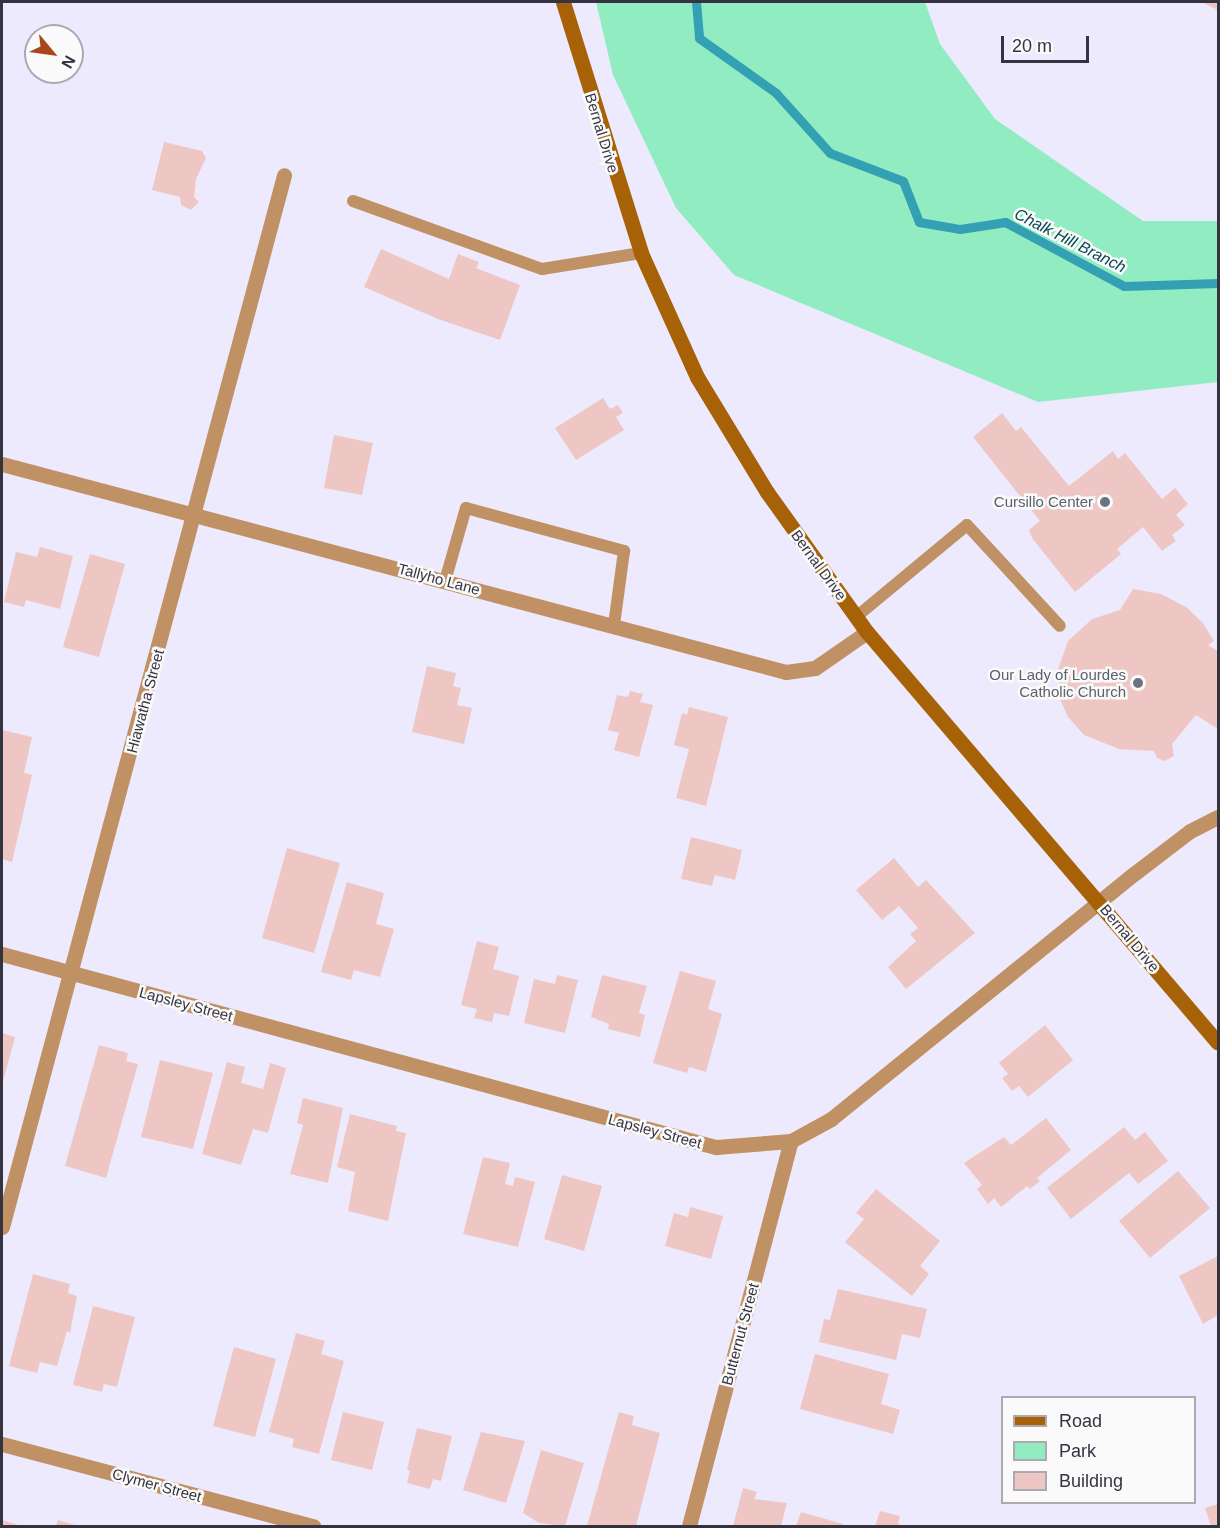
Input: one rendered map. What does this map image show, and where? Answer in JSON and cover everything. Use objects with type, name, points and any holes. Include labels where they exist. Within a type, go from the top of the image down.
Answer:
[{"type":"street","name":"Bernal Drive","points":[[563,2],[641,253],[697,376],[767,492],[867,632],[1218,1043]]},
{"type":"street","name":"Hiawatha Street","points":[[2,1227],[72,973],[284,175]]},
{"type":"street","name":"Tallyho Lane","points":[[2,464],[786,672],[815,668],[867,632]]},
{"type":"street","name":"Lapsley Street","points":[[2,954],[716,1147],[790,1142],[831,1119],[1190,831],[1218,817]]},
{"type":"street","name":"Butternut Street","points":[[689,1527],[790,1142]]},
{"type":"street","name":"Clymer Street","points":[[2,1444],[313,1527]]},
{"type":"lane","points":[[353,201],[542,269],[641,253]]},
{"type":"lane","points":[[445,581],[466,508],[624,551],[614,626]]},
{"type":"lane","points":[[856,617],[968,525],[1060,626]]},
{"type":"green space","points":[[596,2],[925,2],[940,44],[995,119],[1143,221],[1218,221],[1218,382],[1038,402],[734,275],[676,208],[613,75]]},
{"type":"building","points":[[1201,2],[1218,2],[1218,10]]},
{"type":"building","points":[[164,142],[202,151],[206,158],[196,179],[194,197],[199,202],[191,210],[181,205],[180,197],[152,190]]},
{"type":"building","points":[[381,249],[449,279],[458,254],[479,262],[476,268],[520,285],[500,340],[438,319],[364,287]]},
{"type":"building","points":[[603,398],[610,409],[618,405],[623,413],[616,417],[624,430],[576,460],[555,428]]},
{"type":"building","name":"Cursillo Center","points":[[1002,413],[1016,431],[1021,427],[1069,486],[1113,451],[1118,459],[1125,453],[1162,499],[1175,488],[1188,504],[1176,515],[1185,525],[1172,535],[1176,541],[1162,551],[1143,527],[1117,549],[1121,554],[1075,592],[1032,538],[1029,530],[1040,521],[973,437]]},
{"type":"building","points":[[334,435],[373,443],[362,495],[324,488]]},
{"type":"building","points":[[40,547],[73,556],[60,609],[26,600],[24,607],[4,602],[16,552],[37,557]]},
{"type":"building","points":[[90,554],[125,564],[99,657],[63,647]]},
{"type":"building","name":"Our Lady of Lourdes Catholic Church","points":[[1133,589],[1161,594],[1186,607],[1203,623],[1214,641],[1208,645],[1218,651],[1218,729],[1196,715],[1172,744],[1174,756],[1165,761],[1157,758],[1154,751],[1119,749],[1084,735],[1068,717],[1059,697],[1058,669],[1068,641],[1092,619],[1120,610]]},
{"type":"building","points":[[427,666],[456,673],[453,686],[461,688],[457,705],[472,708],[464,744],[412,732]]},
{"type":"building","points":[[630,691],[643,694],[640,702],[653,705],[639,757],[614,750],[619,733],[608,730],[617,695],[628,697]]},
{"type":"building","points":[[689,707],[728,717],[706,806],[676,798],[689,749],[674,745],[682,713],[687,715]]},
{"type":"building","points":[[2,730],[32,737],[24,773],[32,775],[12,862],[2,859]]},
{"type":"building","points":[[691,837],[742,850],[735,880],[715,875],[712,886],[681,879]]},
{"type":"building","points":[[287,848],[340,863],[314,953],[262,938]]},
{"type":"building","points":[[894,858],[918,887],[926,880],[975,933],[906,989],[888,967],[916,941],[910,934],[918,928],[899,906],[882,920],[856,890]]},
{"type":"building","points":[[347,882],[384,893],[376,924],[394,929],[380,977],[354,970],[351,980],[321,972]]},
{"type":"building","points":[[477,941],[499,947],[493,969],[519,976],[509,1016],[494,1013],[492,1022],[474,1018],[477,1009],[461,1005]]},
{"type":"building","points":[[680,971],[716,981],[708,1009],[722,1014],[706,1072],[689,1067],[687,1073],[653,1063]]},
{"type":"building","points":[[557,975],[578,980],[565,1033],[524,1023],[534,979],[555,984]]},
{"type":"building","points":[[602,975],[647,986],[639,1013],[645,1015],[640,1037],[608,1029],[609,1024],[591,1017]]},
{"type":"building","points":[[1045,1025],[1073,1060],[1028,1097],[1019,1086],[1012,1091],[1002,1078],[1008,1074],[999,1063]]},
{"type":"building","points":[[2,1033],[15,1037],[2,1085]]},
{"type":"building","points":[[99,1045],[128,1053],[126,1061],[138,1064],[106,1178],[65,1166]]},
{"type":"building","points":[[160,1060],[213,1073],[193,1149],[141,1137]]},
{"type":"building","points":[[227,1062],[245,1067],[241,1083],[263,1089],[270,1063],[286,1068],[268,1133],[253,1129],[241,1165],[202,1154]]},
{"type":"building","points":[[303,1098],[343,1108],[328,1183],[290,1174],[303,1125],[297,1123]]},
{"type":"building","points":[[350,1114],[397,1126],[396,1131],[406,1133],[388,1221],[348,1211],[355,1172],[337,1167]]},
{"type":"building","points":[[1046,1118],[1071,1150],[1037,1178],[1040,1181],[1030,1189],[1027,1186],[1001,1207],[994,1198],[988,1204],[977,1189],[982,1185],[964,1163],[1004,1137],[1011,1145]]},
{"type":"building","points":[[1124,1127],[1135,1140],[1145,1132],[1168,1161],[1138,1184],[1129,1173],[1071,1219],[1047,1188]]},
{"type":"building","points":[[483,1157],[510,1163],[505,1184],[513,1186],[515,1177],[535,1182],[518,1247],[463,1234]]},
{"type":"building","points":[[1178,1171],[1210,1208],[1150,1258],[1119,1221]]},
{"type":"building","points":[[562,1175],[602,1186],[584,1251],[544,1239]]},
{"type":"building","points":[[876,1189],[940,1241],[920,1266],[929,1274],[912,1296],[845,1242],[864,1219],[856,1213]]},
{"type":"building","points":[[690,1207],[723,1216],[711,1259],[665,1246],[674,1213],[688,1217]]},
{"type":"building","points":[[1218,1256],[1218,1315],[1203,1324],[1179,1276]]},
{"type":"building","points":[[33,1274],[70,1284],[68,1293],[77,1296],[70,1333],[67,1331],[57,1366],[40,1362],[37,1373],[9,1366]]},
{"type":"building","points":[[838,1289],[927,1309],[920,1338],[902,1334],[896,1360],[819,1342],[824,1319],[830,1320]]},
{"type":"building","points":[[93,1306],[135,1317],[117,1387],[104,1384],[102,1392],[73,1385]]},
{"type":"building","points":[[296,1333],[325,1341],[321,1354],[344,1361],[319,1454],[292,1447],[294,1439],[269,1432]]},
{"type":"building","points":[[234,1347],[276,1359],[255,1437],[213,1426]]},
{"type":"building","points":[[815,1354],[889,1374],[881,1404],[900,1410],[893,1434],[800,1409]]},
{"type":"building","points":[[343,1412],[384,1422],[372,1470],[331,1460]]},
{"type":"building","points":[[619,1412],[634,1416],[632,1425],[660,1433],[636,1526],[587,1526]]},
{"type":"building","points":[[417,1428],[452,1436],[441,1481],[433,1479],[430,1489],[407,1483],[410,1471],[407,1470]]},
{"type":"building","points":[[481,1432],[525,1441],[506,1503],[463,1490]]},
{"type":"building","points":[[541,1450],[584,1463],[565,1526],[539,1523],[523,1513]]},
{"type":"building","points":[[743,1488],[757,1492],[754,1499],[787,1503],[781,1526],[733,1526]]},
{"type":"building","points":[[1218,1504],[1218,1526],[1211,1526],[1205,1508]]},
{"type":"building","points":[[880,1511],[900,1516],[898,1524],[906,1526],[875,1526]]},
{"type":"building","points":[[801,1512],[843,1524],[842,1526],[796,1526]]},
{"type":"building","points":[[2,1520],[21,1526],[2,1526]]},
{"type":"building","points":[[58,1520],[78,1526],[56,1526]]},
{"type":"waterway","name":"Chalk Hill Branch","points":[[696,2],[699,38],[776,93],[830,153],[903,181],[919,222],[960,229],[1005,222],[1124,286],[1218,283]]},
{"type":"place","name":"Cursillo Center","points":[[1105,502]]},
{"type":"place","name":"Our Lady of Lourdes Catholic Church","points":[[1138,683]]}]
